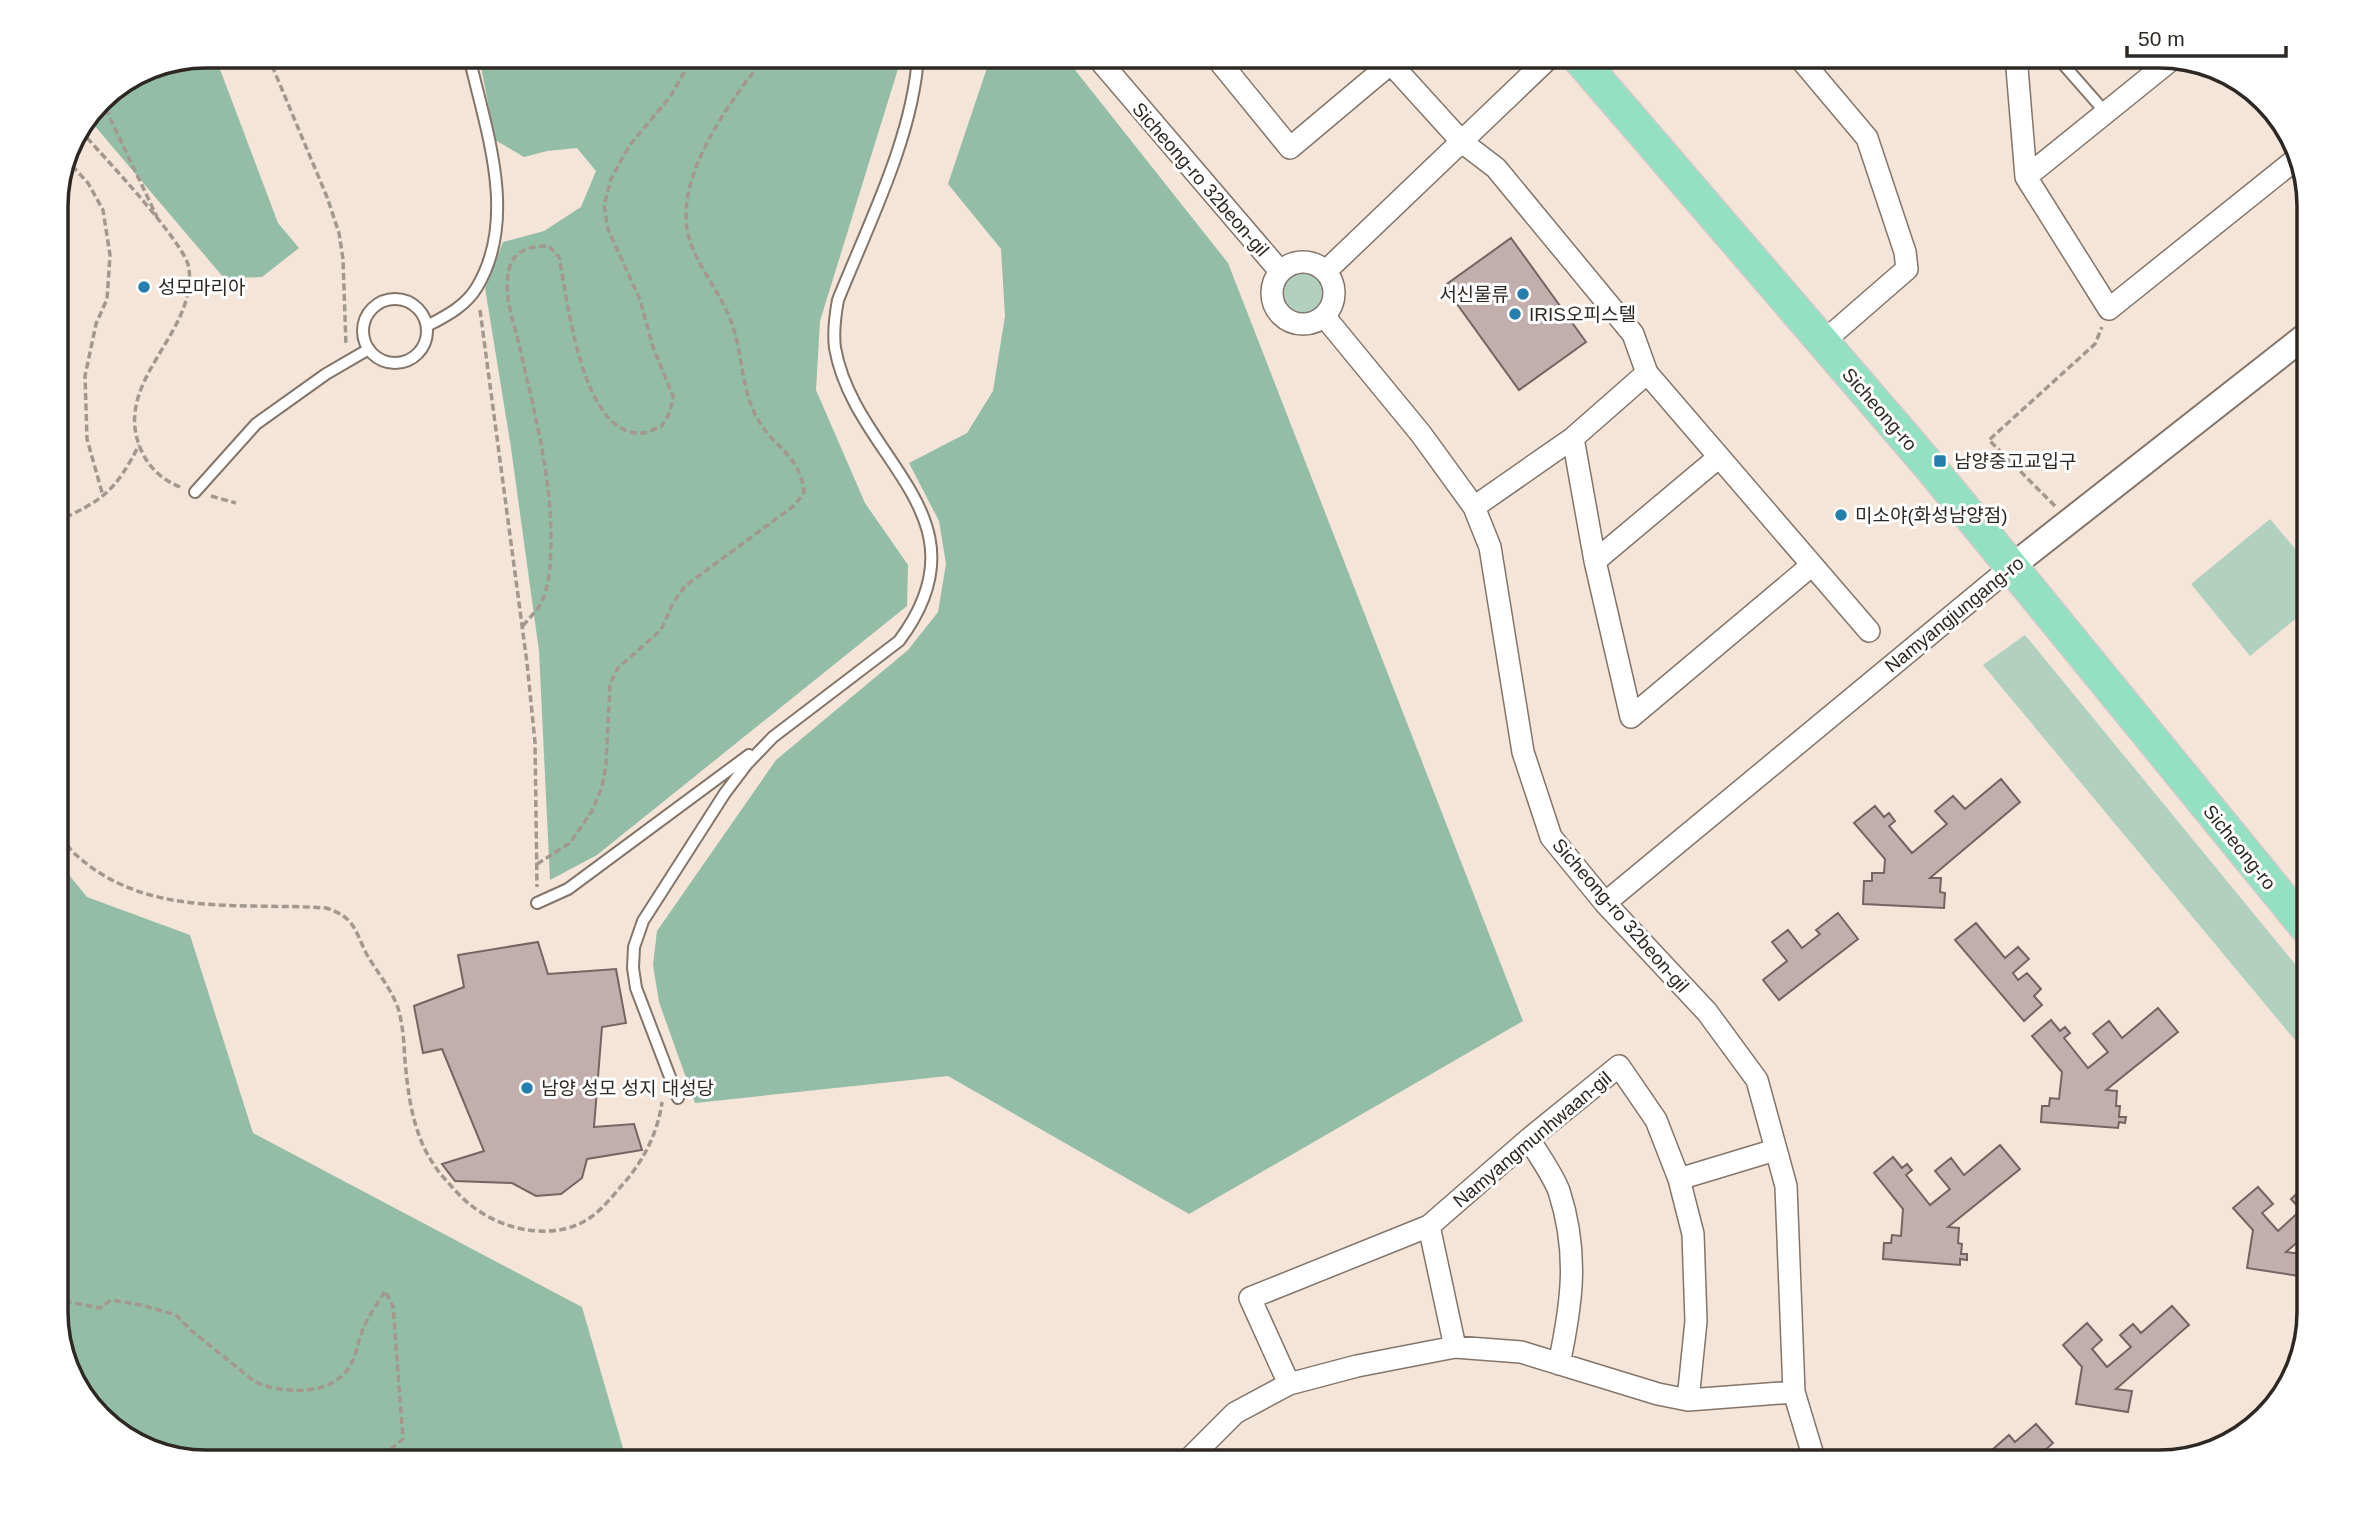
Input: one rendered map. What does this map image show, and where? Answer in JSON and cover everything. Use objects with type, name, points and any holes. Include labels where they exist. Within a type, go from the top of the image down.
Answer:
[{"type":"main road","name":"Sicheong-ro","points":[[1587,68],[1926,462],[2297,916]]},
{"type":"street","name":"Sicheong-ro 32beon-gil","points":[[1106,68],[1279,270]]},
{"type":"street","points":[[1225,68],[1290,148],[1378,68]]},
{"type":"street","points":[[1394,68],[1462,142],[1496,168],[1633,334],[1647,373],[1869,631]]},
{"type":"street","points":[[1326,271],[1539,68]]},
{"type":"street","points":[[1808,68],[1867,138],[1905,252],[1908,269],[1823,342]]},
{"type":"street","points":[[2016,68],[2026,177],[2109,309],[2290,165]]},
{"type":"street","points":[[2026,177],[2161,68]]},
{"type":"street","points":[[1298,261],[1318,265],[1326,271],[1334,289],[1330,309],[1324,316],[1315,322],[1294,323],[1276,310],[1271,289],[1279,270],[1298,261]]},
{"type":"street","name":"Sicheong-ro 32beon-gil","points":[[1324,316],[1421,433],[1474,507],[1490,547],[1522,752],[1551,837],[1605,903],[1707,1012],[1757,1080],[1786,1186],[1794,1392],[1811,1450]]},
{"type":"street","name":"Namyangjungang-ro","points":[[1605,903],[2011,567],[2297,342]]},
{"type":"street","points":[[1474,507],[1573,438],[1647,373]]},
{"type":"street","points":[[1573,438],[1595,561],[1631,717],[1812,565]]},
{"type":"street","points":[[1595,561],[1719,457]]},
{"type":"street","name":"Namyangmunhwaan-gil","points":[[1289,1384],[1250,1298],[1429,1226],[1529,1139],[1619,1066],[1656,1120],[1679,1179],[1693,1234],[1696,1321],[1688,1400]]},
{"type":"street","points":[[1529,1139],[1558,1189],[1571,1239],[1571,1308],[1559,1364]]},
{"type":"street","points":[[1679,1179],[1775,1150]]},
{"type":"street","points":[[1429,1226],[1455,1347]]},
{"type":"street","points":[[1198,1450],[1235,1413],[1289,1384],[1357,1366],[1455,1347],[1521,1352],[1658,1394],[1688,1400],[1794,1392]]},
{"type":"lane","points":[[427,326],[447,316],[477,287],[494,241],[497,205],[493,163],[472,68]]},
{"type":"lane","points":[[537,904],[569,889],[899,641],[923,601],[930,573],[930,541],[925,517],[851,395],[835,347],[834,324],[838,300],[901,142],[912,105],[917,68]]},
{"type":"lane","points":[[2067,68],[2106,113]]},
{"type":"lane","points":[[389,299],[399,299],[418,307],[427,326],[427,337],[423,346],[407,361],[386,361],[369,349],[364,339],[366,318],[371,310],[389,299]]},
{"type":"lane","points":[[195,492],[256,424],[369,349]]},
{"type":"lane","points":[[678,1098],[636,988],[634,947],[649,911],[725,793],[747,764],[773,737]]},
{"type":"path","points":[[273,68],[327,197],[339,233],[344,283],[346,362]]},
{"type":"path","points":[[523,626],[542,601],[551,549],[542,450],[507,294],[510,265],[521,251],[534,246],[549,246],[559,257],[580,360],[590,393],[606,416],[626,431],[643,433],[662,426],[670,412],[673,396],[653,347],[640,300],[608,229],[604,205],[611,179],[629,146],[670,97],[686,68]]},
{"type":"path","points":[[537,864],[570,843],[592,811],[602,787],[606,765],[610,684],[618,668],[661,631],[673,603],[685,586],[794,505],[804,492],[803,476],[794,462],[768,435],[756,416],[747,394],[736,338],[728,315],[689,239],[686,212],[692,176],[715,125],[757,68]]},
{"type":"path","points":[[107,111],[160,222]]},
{"type":"path","points":[[87,138],[177,243],[188,264],[186,301],[176,326],[143,381],[138,395],[135,414],[139,445],[147,463],[165,481],[236,503]]},
{"type":"path","points":[[74,168],[88,183],[103,210],[110,255],[107,299],[96,324],[85,376],[87,439],[103,496]]},
{"type":"path","points":[[477,287],[523,626],[534,742],[537,904]]},
{"type":"path","points":[[2070,521],[1989,440],[2095,344],[2109,309]]},
{"type":"path","points":[[69,516],[95,504],[122,478],[139,445]]},
{"type":"path","points":[[69,846],[74,853],[111,879],[152,895],[219,907],[326,908],[341,913],[355,925],[367,954],[397,1007],[403,1032],[408,1095],[425,1152],[472,1206],[504,1224],[538,1232],[564,1229],[594,1215],[630,1176],[652,1143],[661,1110],[667,1066]]},
{"type":"path","points":[[69,1302],[100,1308],[111,1300],[176,1315],[255,1382],[266,1387],[298,1390],[322,1389],[349,1368],[363,1328],[385,1290],[393,1306],[402,1439],[389,1450]]},
{"type":"green space","points":[[220,68],[278,223],[299,248],[262,277],[224,278],[95,126],[115,103],[137,87],[188,69]]},
{"type":"green space","points":[[481,68],[898,68],[820,321],[816,390],[865,503],[908,565],[907,606],[597,855],[550,880],[539,651],[511,448],[485,288],[503,242],[544,231],[581,207],[596,171],[577,148],[524,157],[495,140]]},
{"type":"green space","points":[[987,68],[1074,68],[1228,263],[1523,1021],[1189,1214],[948,1076],[695,1103],[659,1002],[653,965],[657,931],[776,760],[908,650],[938,612],[946,564],[939,521],[909,463],[967,433],[993,391],[1005,316],[1001,249],[948,184]]},
{"type":"green space","points":[[1303,273],[1311,274],[1317,279],[1322,285],[1322,301],[1317,307],[1311,312],[1303,313],[1295,312],[1289,307],[1284,301],[1283,293],[1284,285],[1289,279],[1295,274]]},
{"type":"green space","points":[[2270,519],[2297,551],[2297,618],[2250,656],[2191,584]]},
{"type":"green space","points":[[2025,635],[2297,966],[2297,1043],[1983,665]]},
{"type":"green space","points":[[69,875],[87,897],[190,935],[253,1133],[582,1307],[624,1450],[188,1449],[154,1439],[122,1421],[97,1396],[87,1381],[69,1330]]},
{"type":"building","name":"IRIS오피스텔","points":[[1511,238],[1586,342],[1519,390],[1444,286]]},
{"type":"building","points":[[2001,779],[2020,802],[1930,878],[1941,878],[1940,892],[1945,893],[1944,908],[1863,904],[1864,881],[1872,881],[1872,873],[1884,873],[1885,859],[1854,823],[1875,806],[1884,817],[1889,813],[1895,821],[1889,826],[1912,853],[1947,824],[1935,811],[1953,796],[1965,809]]},
{"type":"building","points":[[1838,913],[1858,939],[1779,1000],[1763,980],[1787,961],[1772,942],[1788,930],[1802,948],[1820,934],[1816,930]]},
{"type":"building","points":[[1976,923],[2005,958],[2018,947],[2029,959],[2013,973],[2018,980],[2027,973],[2041,989],[2034,996],[2042,1005],[2024,1021],[1955,940]]},
{"type":"building","name":"남양 성모 성지 대성당","points":[[538,942],[548,974],[616,969],[626,1023],[602,1027],[594,1127],[634,1124],[642,1150],[587,1159],[582,1178],[561,1194],[536,1196],[512,1183],[455,1181],[442,1164],[484,1151],[442,1049],[423,1053],[414,1006],[464,987],[458,955]]},
{"type":"building","points":[[2158,1008],[2178,1032],[2106,1090],[2117,1091],[2116,1106],[2120,1106],[2119,1117],[2126,1117],[2125,1123],[2119,1122],[2118,1128],[2041,1122],[2042,1106],[2049,1106],[2050,1098],[2059,1099],[2062,1072],[2032,1036],[2051,1020],[2060,1031],[2065,1027],[2070,1033],[2064,1038],[2088,1068],[2108,1052],[2093,1034],[2109,1021],[2122,1038]]},
{"type":"building","points":[[2000,1145],[2020,1169],[1948,1227],[1959,1228],[1958,1243],[1962,1244],[1961,1254],[1967,1254],[1967,1260],[1960,1259],[1960,1265],[1883,1259],[1884,1243],[1891,1243],[1892,1235],[1901,1236],[1903,1209],[1874,1173],[1893,1157],[1902,1168],[1907,1164],[1912,1170],[1906,1175],[1930,1205],[1950,1189],[1935,1171],[1951,1158],[1964,1175]]},
{"type":"building","points":[[2258,1187],[2273,1204],[2262,1213],[2278,1231],[2297,1214],[2297,1242],[2286,1252],[2297,1253],[2297,1276],[2247,1268],[2253,1230],[2233,1208]]},
{"type":"building","points":[[2297,1194],[2297,1206],[2291,1199]]},
{"type":"building","points":[[2172,1306],[2189,1325],[2116,1389],[2132,1391],[2128,1412],[2076,1404],[2082,1367],[2063,1345],[2087,1323],[2102,1340],[2092,1349],[2107,1367],[2131,1347],[2120,1335],[2133,1324],[2141,1333]]},
{"type":"building","points":[[2036,1424],[2053,1443],[2045,1450],[1992,1450],[2009,1435],[2015,1442]]},
{"type":"place","name":"성모마리아","points":[[144,287]]},
{"type":"place","name":"서신물류","points":[[1523,294]]},
{"type":"place","name":"IRIS오피스텔","points":[[1515,314]]},
{"type":"place","name":"남양중고교입구","points":[[1940,461]]},
{"type":"place","name":"미소야(화성남양점)","points":[[1841,515]]},
{"type":"place","name":"남양 성모 성지 대성당","points":[[527,1088]]}]
